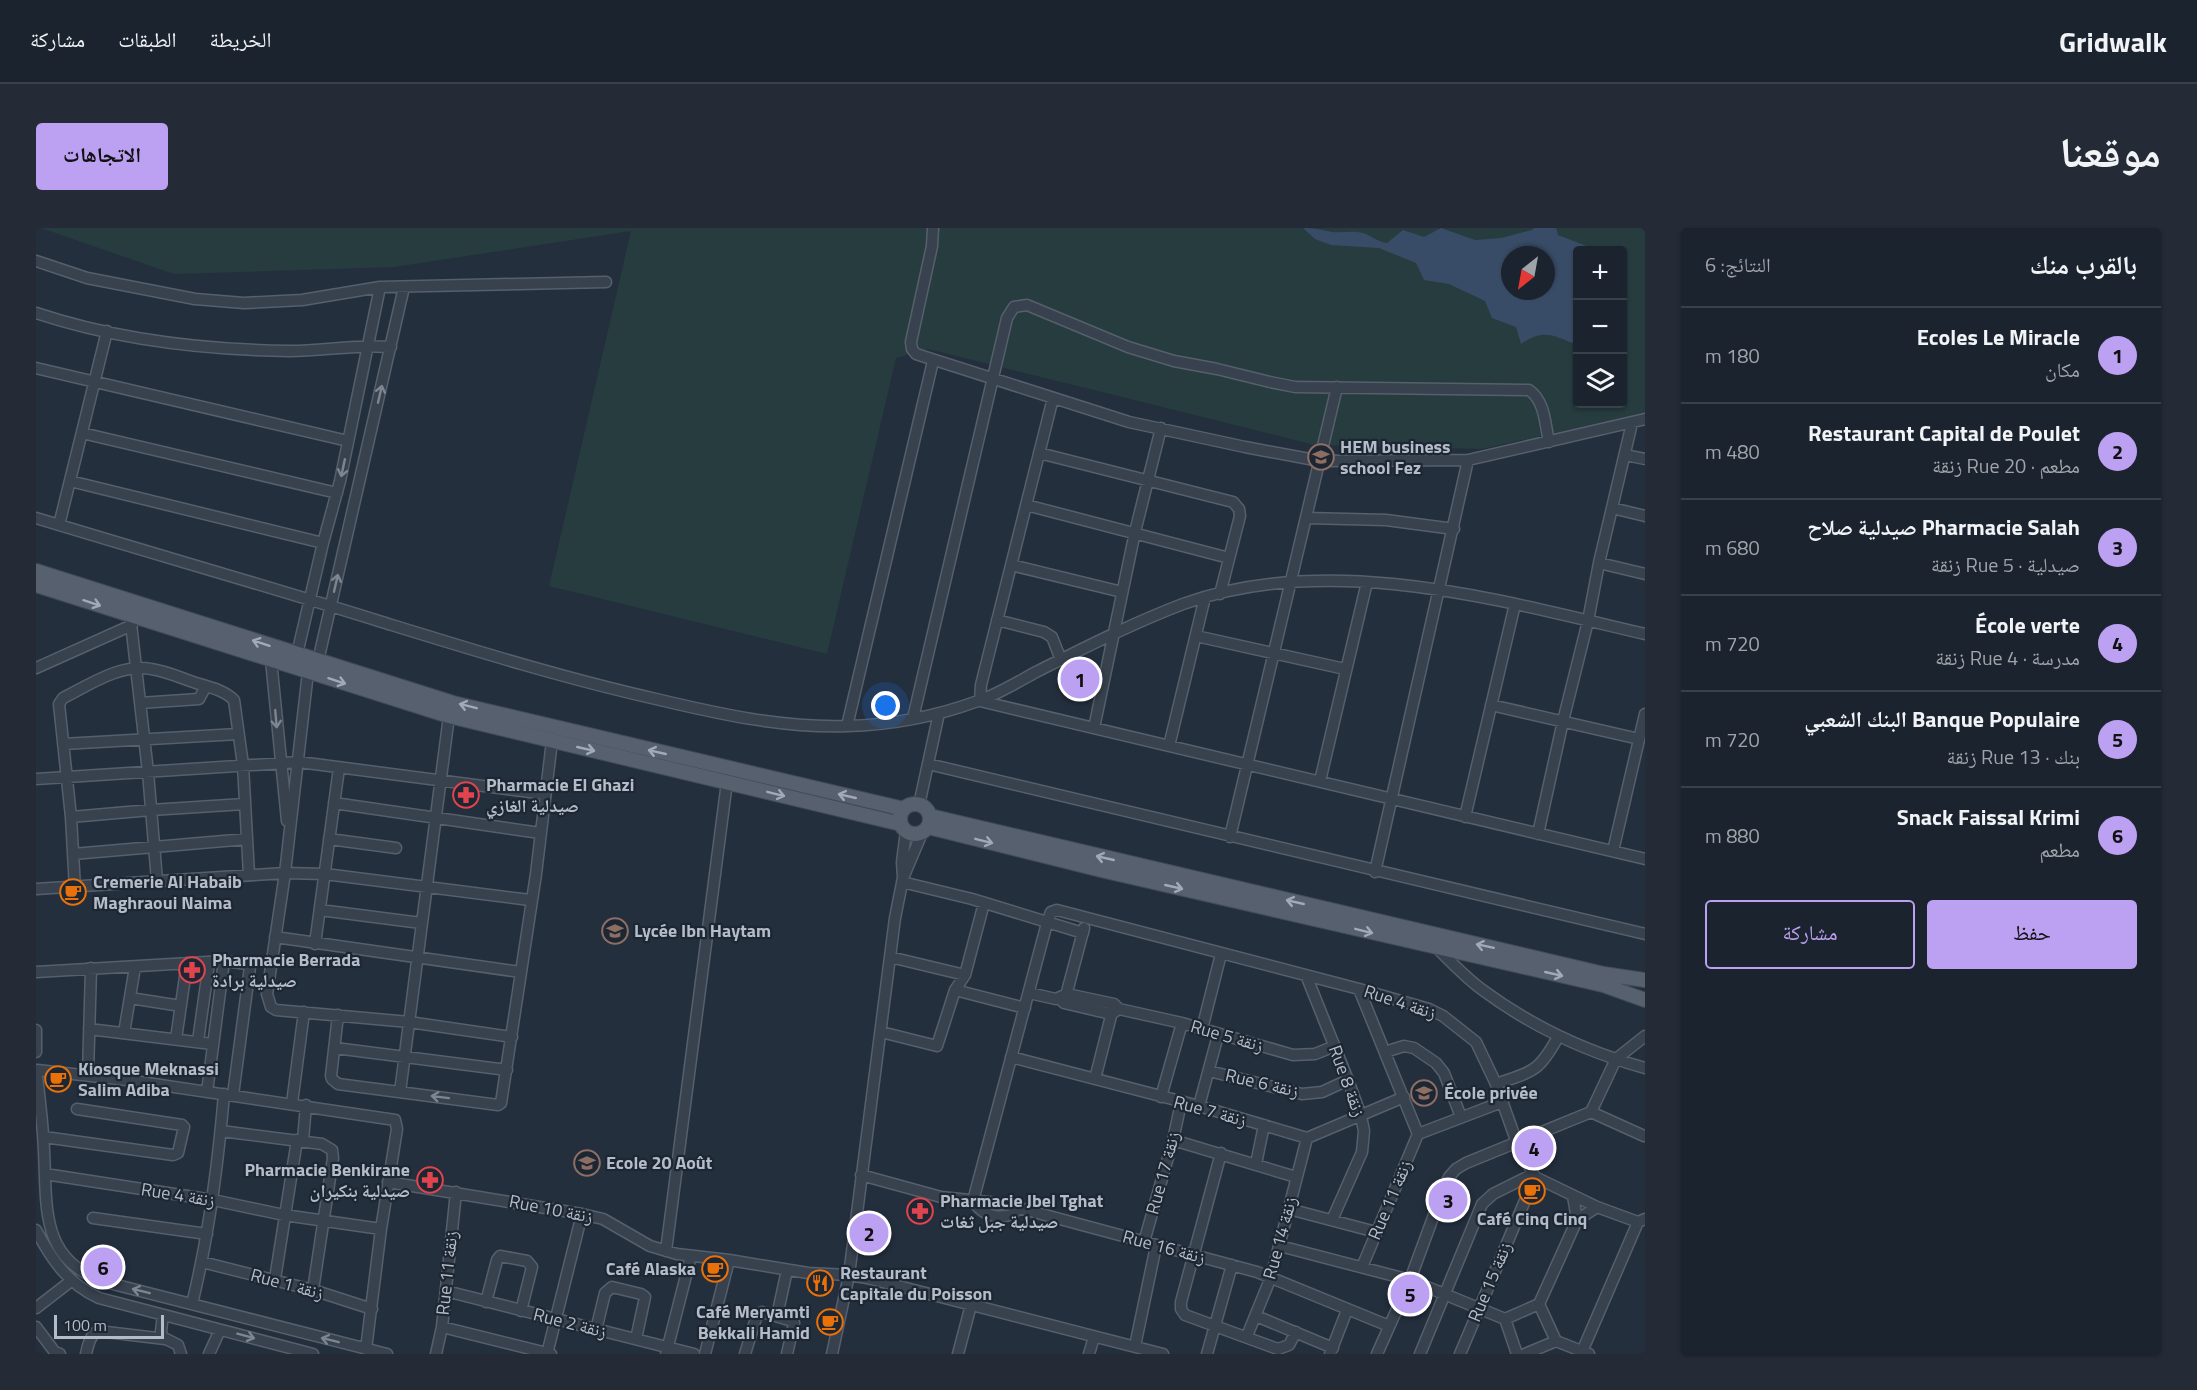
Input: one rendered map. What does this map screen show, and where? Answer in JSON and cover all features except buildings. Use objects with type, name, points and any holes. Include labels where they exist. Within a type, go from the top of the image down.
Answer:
[{"type":"main road","points":[[36,571],[463,705],[904,809]]},
{"type":"main road","points":[[36,585],[131,620],[271,660],[449,716],[727,782],[904,828],[914,834],[926,825],[928,811],[914,804],[904,809],[901,814],[904,828]]},
{"type":"main road","points":[[926,825],[1101,870],[1603,985],[1645,1000]]},
{"type":"main road","points":[[926,825],[1378,922],[1604,974],[1645,981]]},
{"type":"street","points":[[933,228],[932,246],[911,342],[912,350],[916,354],[1129,422],[1320,461],[1468,460],[1645,419]]},
{"type":"street","points":[[36,262],[87,278],[195,299],[234,302],[302,300],[380,287],[606,282]]},
{"type":"street","points":[[297,654],[337,493],[380,287]]},
{"type":"street","points":[[318,661],[404,287]]},
{"type":"street","points":[[913,718],[993,379],[1009,314],[1014,307],[1027,305],[1128,347],[1174,361],[1295,387],[1529,390],[1540,402],[1550,442]]},
{"type":"street","points":[[36,313],[143,339],[219,348],[291,351],[369,345],[391,347]]},
{"type":"street","points":[[59,525],[107,331]]},
{"type":"street","points":[[847,726],[933,361]]},
{"type":"street","points":[[36,368],[348,441]]},
{"type":"street","points":[[1230,837],[1337,387]]},
{"type":"street","points":[[980,701],[981,685],[1053,398]]},
{"type":"street","points":[[1538,834],[1632,423]]},
{"type":"street","points":[[1094,728],[1135,532],[1161,428]]},
{"type":"street","points":[[82,432],[337,493]]},
{"type":"street","points":[[1039,453],[1233,502],[1239,509],[1240,516],[1220,594]]},
{"type":"street","points":[[1625,455],[1645,459]]},
{"type":"street","points":[[1375,872],[1468,460]]},
{"type":"street","points":[[70,481],[323,543]]},
{"type":"street","points":[[1026,505],[1229,558]]},
{"type":"street","points":[[1612,508],[1645,516]]},
{"type":"street","points":[[36,518],[512,662],[690,707],[741,718],[787,723],[847,726],[890,723],[939,713],[980,701],[1114,633],[1168,610],[1205,597],[1290,582],[1367,582],[1440,590],[1515,604],[1645,634]]},
{"type":"street","points":[[1306,518],[1386,520],[1454,529]]},
{"type":"street","points":[[1599,563],[1645,574]]},
{"type":"street","points":[[1011,565],[1122,592]]},
{"type":"street","points":[[1320,781],[1367,582]]},
{"type":"street","points":[[1170,746],[1205,597]]},
{"type":"street","points":[[1465,817],[1515,604]]},
{"type":"street","points":[[36,668],[131,620],[148,772],[157,881]]},
{"type":"street","points":[[998,620],[1044,632],[1052,637],[1061,660]]},
{"type":"street","points":[[1196,636],[1345,669]]},
{"type":"street","points":[[271,660],[289,836]]},
{"type":"street","points":[[75,888],[71,817],[59,704],[63,698],[104,678],[136,668],[151,668],[206,686],[234,700],[243,765],[249,875]]},
{"type":"street","points":[[308,672],[285,873],[267,994],[268,1002],[276,1010],[409,1022],[512,1037]]},
{"type":"street","points":[[140,703],[199,699],[206,686]]},
{"type":"street","points":[[980,701],[1645,859]]},
{"type":"street","points":[[1491,705],[1639,739]]},
{"type":"street","points":[[919,805],[939,713]]},
{"type":"street","points":[[1613,851],[1645,714]]},
{"type":"street","points":[[400,1092],[449,716]]},
{"type":"street","points":[[63,744],[238,734]]},
{"type":"street","points":[[338,1015],[331,1076],[334,1082],[498,1105],[503,1101],[552,741]]},
{"type":"street","points":[[36,779],[299,762],[545,794]]},
{"type":"street","points":[[928,764],[1375,872],[1645,934]]},
{"type":"street","points":[[315,944],[339,768]]},
{"type":"street","points":[[666,1251],[727,782]]},
{"type":"street","points":[[334,803],[540,833]]},
{"type":"street","points":[[71,817],[244,804]]},
{"type":"street","points":[[903,880],[926,825]]},
{"type":"street","points":[[832,1354],[849,1275],[890,957],[903,880],[904,828]]},
{"type":"street","points":[[73,854],[247,839]]},
{"type":"street","points":[[329,839],[396,848]]},
{"type":"street","points":[[36,889],[285,873],[325,874],[530,900]]},
{"type":"street","points":[[903,880],[1083,933]]},
{"type":"street","points":[[881,1032],[937,1046],[955,990],[965,975],[984,903]]},
{"type":"street","points":[[320,910],[421,923]]},
{"type":"street","name":"Rue 4 زنقة","points":[[1047,923],[1051,912],[1057,910],[1359,989],[1429,1009],[1443,1016],[1476,1042],[1496,1084],[1517,1143],[1534,1176]]},
{"type":"street","points":[[1064,998],[1086,918]]},
{"type":"street","points":[[973,1201],[1047,923]]},
{"type":"street","points":[[275,937],[520,972]]},
{"type":"street","points":[[1437,948],[1482,990],[1537,1026],[1558,1037],[1645,1068]]},
{"type":"street","points":[[1202,1029],[1221,954]]},
{"type":"street","points":[[890,957],[965,975]]},
{"type":"street","points":[[207,1092],[224,961]]},
{"type":"street","points":[[36,972],[224,961],[244,962],[250,967],[221,1131],[213,1200],[192,1304]]},
{"type":"street","points":[[176,1039],[187,963]]},
{"type":"street","points":[[198,1041],[209,963]]},
{"type":"street","points":[[124,1033],[135,967]]},
{"type":"street","points":[[88,1074],[91,969]]},
{"type":"street","name":"Rue 8 زنقة","points":[[1306,975],[1361,1116],[1364,1138],[1362,1152],[1332,1221]]},
{"type":"street","points":[[1359,989],[1418,1134],[1502,1102]]},
{"type":"street","points":[[955,990],[1025,1008]]},
{"type":"street","name":"Rue 5 زنقة","points":[[1029,993],[1064,998],[1182,1023],[1293,1055],[1315,1054],[1335,1046]]},
{"type":"street","points":[[130,998],[181,1006]]},
{"type":"street","points":[[1095,1079],[1114,1009]]},
{"type":"street","points":[[292,1103],[304,1012]]},
{"type":"street","points":[[1161,1097],[1182,1023]]},
{"type":"street","points":[[89,1029],[212,1044]]},
{"type":"street","points":[[36,1030],[36,1052]]},
{"type":"street","points":[[1199,1106],[1218,1035]]},
{"type":"street","points":[[1377,1354],[1410,1280],[1449,1178],[1456,1169],[1591,1112],[1616,1059],[1645,1036]]},
{"type":"street","points":[[1496,1084],[1532,1071],[1540,1065],[1558,1037]]},
{"type":"street","points":[[1385,1052],[1404,1046],[1414,1048],[1436,1063],[1444,1073],[1461,1117]]},
{"type":"street","points":[[334,1048],[507,1070]]},
{"type":"street","name":"Rue 7 زنقة","points":[[1011,1057],[1199,1106],[1307,1138]]},
{"type":"street","name":"Rue 6 زنقة","points":[[1209,1071],[1302,1094],[1322,1092],[1348,1080]]},
{"type":"street","points":[[366,1349],[381,1229],[397,1129],[395,1120],[88,1074],[37,1074],[44,1137],[45,1174],[41,1211],[58,1248],[66,1259],[82,1273],[105,1282],[366,1349],[387,1354]]},
{"type":"street","points":[[1307,1138],[1404,1097]]},
{"type":"street","name":"Rue 17 زنقة","points":[[1144,1242],[1181,1103]]},
{"type":"street","points":[[274,1279],[306,1105]]},
{"type":"street","points":[[44,1137],[173,1155],[178,1153],[184,1127],[182,1125],[77,1110]]},
{"type":"street","points":[[1591,1112],[1645,1136]]},
{"type":"street","points":[[1256,1164],[1264,1125]]},
{"type":"street","points":[[221,1131],[300,1140],[322,1144],[332,1149],[333,1158],[325,1221],[313,1290]]},
{"type":"street","name":"Rue 11 زنقة","points":[[1362,1267],[1418,1134]]},
{"type":"street","name":"Rue 14 زنقة","points":[[1247,1336],[1271,1277],[1307,1138]]},
{"type":"street","points":[[1173,1140],[1296,1177]]},
{"type":"street","points":[[1221,1153],[1181,1309],[1185,1315],[1278,1349],[1286,1347],[1296,1332]]},
{"type":"street","name":"Rue 4 زنقة","points":[[45,1174],[213,1200],[284,1215],[381,1229]]},
{"type":"street","name":"Rue 16 زنقة","points":[[861,1175],[941,1197],[998,1203],[1019,1208],[1271,1277],[1389,1326]]},
{"type":"street","points":[[1419,1354],[1482,1204],[1493,1194],[1534,1176],[1597,1207],[1641,1221],[1584,1353],[1556,1341],[1539,1304]]},
{"type":"street","name":"Rue 15 زنقة","points":[[1460,1354],[1534,1176]]},
{"type":"street","name":"Rue 10 زنقة","points":[[388,1182],[582,1214],[612,1223],[650,1246],[666,1251],[814,1274],[849,1275],[1163,1354]]},
{"type":"street","name":"Rue 11 زنقة","points":[[436,1354],[442,1327],[456,1192]]},
{"type":"street","points":[[1573,1196],[1578,1220]]},
{"type":"street","points":[[1280,1246],[1410,1280],[1505,1319],[1539,1304],[1578,1220],[1597,1207]]},
{"type":"street","points":[[1289,1209],[1376,1232]]},
{"type":"street","points":[[442,1327],[548,1354],[582,1214]]},
{"type":"street","points":[[93,1218],[207,1234]]},
{"type":"street","points":[[36,1230],[50,1257],[71,1281],[99,1298],[297,1352],[313,1354]]},
{"type":"street","points":[[1135,1346],[1156,1246]]},
{"type":"street","points":[[486,1302],[500,1256],[527,1261],[532,1267],[521,1311]]},
{"type":"street","points":[[667,1351],[691,1256]]},
{"type":"street","points":[[705,1354],[729,1260]]},
{"type":"street","name":"Rue 1 زنقة","points":[[202,1262],[274,1279],[372,1309]]},
{"type":"street","points":[[1207,1354],[1232,1266]]},
{"type":"street","points":[[777,1316],[787,1270]]},
{"type":"street","points":[[36,1308],[71,1281]]},
{"type":"street","points":[[596,1330],[605,1293],[612,1287],[645,1297],[636,1339]]},
{"type":"street","name":"Rue 2 زنقة","points":[[446,1291],[636,1339],[667,1351],[694,1354]]},
{"type":"street","points":[[958,1354],[970,1305]]},
{"type":"street","points":[[1256,1316],[1296,1332],[1331,1351],[1347,1310]]},
{"type":"street","points":[[745,1354],[757,1315],[762,1312],[794,1323],[787,1354]]},
{"type":"street","points":[[163,1315],[161,1331],[165,1339]]},
{"type":"street","points":[[1505,1319],[1518,1354]]},
{"type":"street","points":[[36,1327],[54,1351],[60,1354]]},
{"type":"street","points":[[209,1354],[220,1330]]},
{"type":"street","points":[[86,1354],[90,1340],[98,1331],[165,1339],[178,1346],[181,1354]]},
{"type":"street","points":[[1089,1354],[1094,1337]]},
{"type":"street","points":[[1525,1354],[1556,1341]]},
{"type":"green space","points":[[41,228],[1645,228],[1645,413],[1482,449],[1315,445],[928,349],[896,358],[827,654],[549,586],[631,231],[394,267],[174,274]]},
{"type":"water","points":[[1303,228],[1362,233],[1387,243],[1403,230],[1424,237],[1441,228],[1475,240],[1501,238],[1534,228],[1556,228],[1558,235],[1587,246],[1573,246],[1573,342],[1540,335],[1521,344],[1516,327],[1492,318],[1485,301],[1449,284],[1424,280],[1416,263],[1379,248],[1331,245],[1315,239]]},
{"type":"place","name":"HEM business school Fez","points":[[1321,457]]},
{"type":"place","name":"Ecoles Le Miracle","points":[[1080,679]]},
{"type":"place","name":"Pharmacie El Ghazi صيدلية الغازي","points":[[466,795]]},
{"type":"place","name":"Cremerie Al Habaib Maghraoui Naima","points":[[73,892]]},
{"type":"place","name":"Lycée Ibn Haytam","points":[[615,931]]},
{"type":"place","name":"Pharmacie Berrada صيدلية برادة","points":[[192,970]]},
{"type":"place","name":"Kiosque Meknassi Salim Adiba","points":[[58,1079]]},
{"type":"place","name":"École privée","points":[[1424,1093]]},
{"type":"place","name":"École verte","points":[[1534,1148]]},
{"type":"place","name":"Ecole 20 Août","points":[[587,1163]]},
{"type":"place","name":"Pharmacie Benkirane صيدلية بنكيران","points":[[430,1180]]},
{"type":"place","name":"Café Cinq Cinq","points":[[1532,1191]]},
{"type":"place","name":"Pharmacie Salah صيدلية صلاح","points":[[1448,1200]]},
{"type":"place","name":"Pharmacie Jbel Tghat صيدلية جبل ثغات","points":[[920,1211]]},
{"type":"place","name":"Restaurant Capital de Poulet","points":[[869,1233]]},
{"type":"place","name":"Snack Faissal Krimi","points":[[103,1267]]},
{"type":"place","name":"Café Alaska","points":[[715,1269]]},
{"type":"place","name":"Restaurant Capitale du Poisson","points":[[820,1283]]},
{"type":"place","name":"Banque Populaire البنك الشعبي","points":[[1410,1294]]},
{"type":"place","name":"Café Meryamti Bekkali Hamid","points":[[830,1322]]}]
